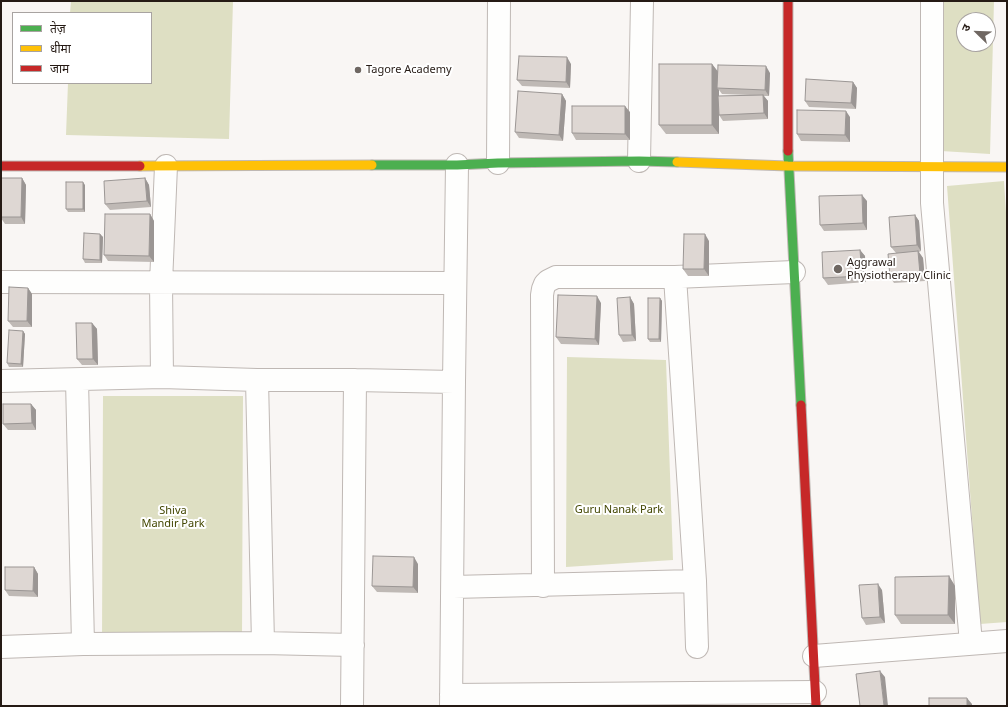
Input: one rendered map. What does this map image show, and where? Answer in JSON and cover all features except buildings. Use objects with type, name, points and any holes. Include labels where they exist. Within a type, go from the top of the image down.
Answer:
[{"type":"street","points":[[498,163],[499,1]]},
{"type":"street","points":[[639,161],[642,1]]},
{"type":"street","points":[[457,165],[451,700],[816,699],[788,166],[788,1]]},
{"type":"street","points":[[932,1],[932,203],[970,644]]},
{"type":"street","points":[[1,166],[457,165],[639,161],[788,166],[1007,167]]},
{"type":"street","points":[[162,377],[161,283],[166,166]]},
{"type":"street","points":[[543,586],[543,289],[548,281],[556,277],[675,277],[794,272]]},
{"type":"street","points":[[675,277],[695,581],[697,647]]},
{"type":"street","points":[[1,282],[455,283]]},
{"type":"street","points":[[1,381],[162,377],[257,380],[454,382]]},
{"type":"street","points":[[77,380],[83,644]]},
{"type":"street","points":[[257,380],[263,643]]},
{"type":"street","points":[[352,706],[355,380]]},
{"type":"street","points":[[453,588],[695,581]]},
{"type":"street","points":[[814,656],[1007,640]]},
{"type":"street","points":[[1,647],[83,644],[263,643],[353,645]]},
{"type":"green space","points":[[71,1],[233,1],[229,139],[66,135],[68,84],[152,84],[152,12],[70,12]]},
{"type":"green space","points":[[943,1],[994,1],[994,12],[956,12],[956,52],[993,52],[990,154],[941,151]]},
{"type":"green space","points":[[1004,181],[1007,228],[1007,622],[980,624],[947,186]]},
{"type":"green space","name":"Guru Nanak Park","points":[[567,357],[666,360],[673,560],[566,567]]},
{"type":"green space","name":"Shiva Mandir Park","points":[[103,396],[243,396],[242,638],[102,638]]},
{"type":"traffic: fast","points":[[788,151],[801,405]]},
{"type":"traffic: fast","points":[[372,165],[457,165],[639,161],[677,162]]},
{"type":"traffic: slow","points":[[677,162],[788,166],[1007,167]]},
{"type":"traffic: slow","points":[[140,166],[372,165]]},
{"type":"traffic: jam","points":[[788,1],[788,151]]},
{"type":"traffic: jam","points":[[1,166],[140,166]]},
{"type":"traffic: jam","points":[[801,405],[816,706]]},
{"type":"place","name":"Tagore Academy","points":[[358,70]]},
{"type":"place","name":"Aggrawal Physiotherapy Clinic","points":[[838,269]]}]
